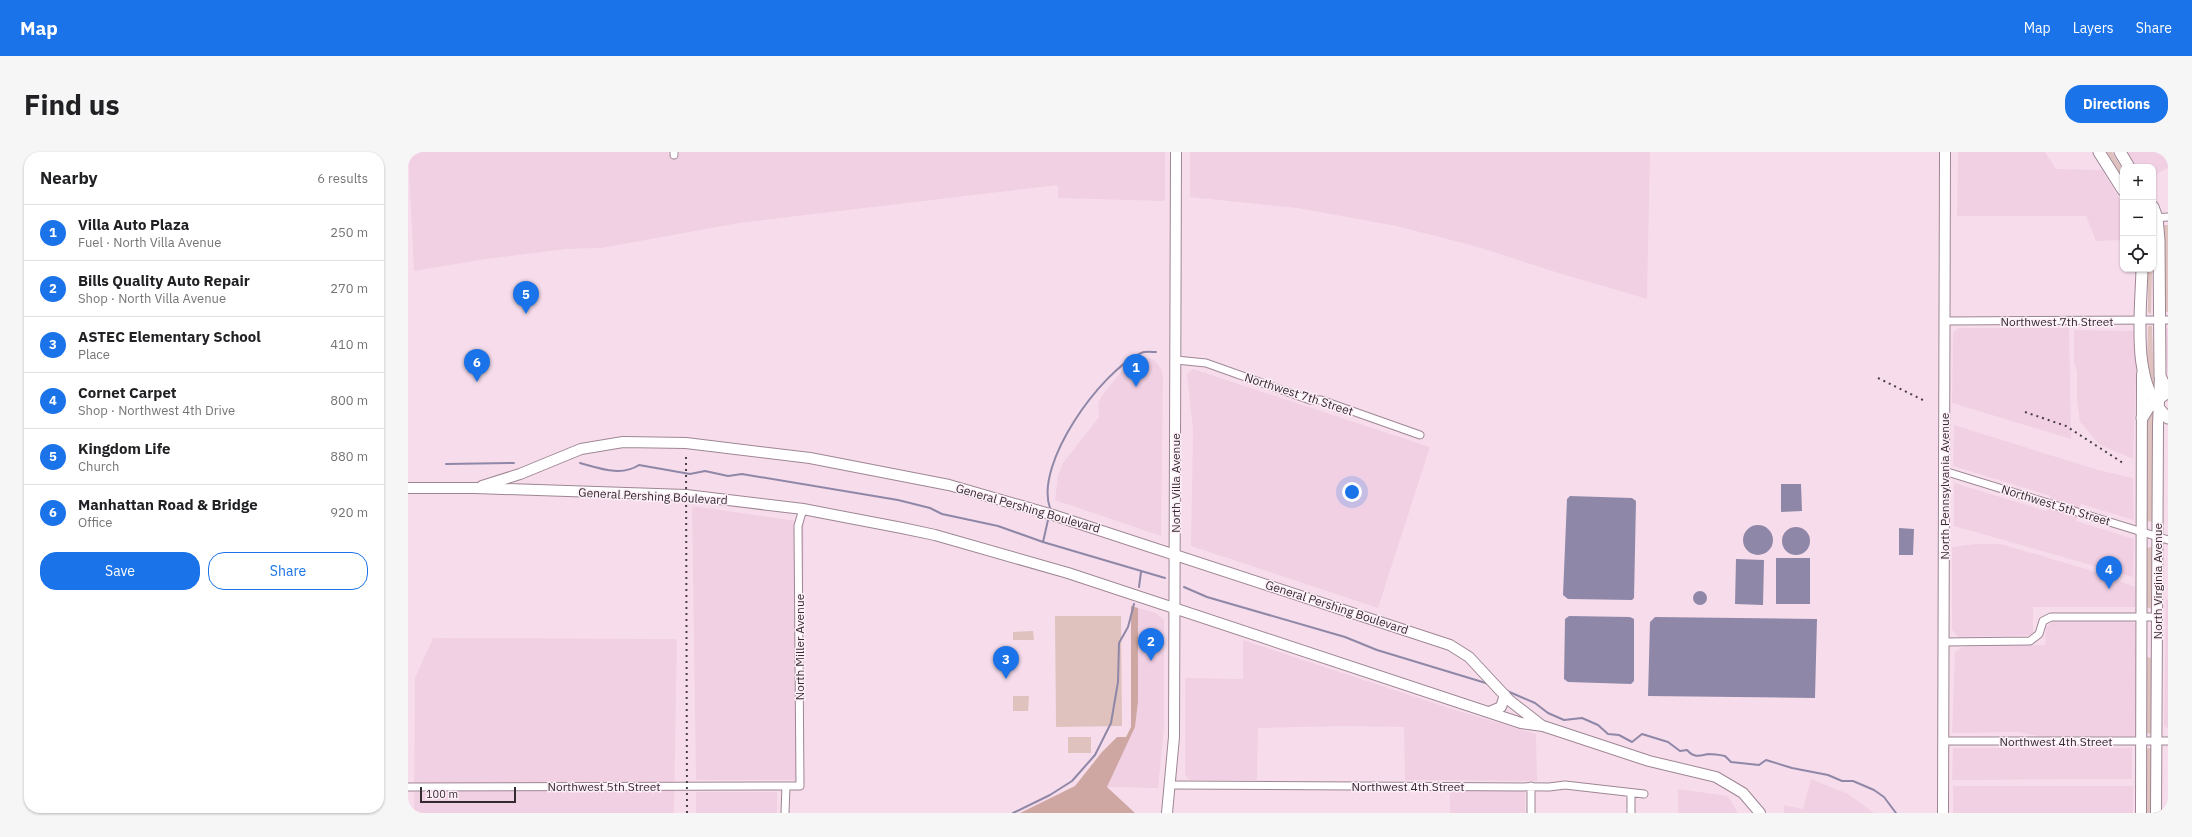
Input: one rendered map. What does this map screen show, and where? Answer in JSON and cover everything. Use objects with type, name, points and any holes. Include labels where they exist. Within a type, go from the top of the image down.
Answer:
[{"type":"main road","name":"North Villa Avenue","points":[[1168,813],[1174,737],[1176,152]]},
{"type":"main road","points":[[2099,152],[2120,185]]},
{"type":"main road","points":[[2120,152],[2127,164]]},
{"type":"main road","name":"North Pennsylvania Avenue","points":[[1943,813],[1945,154]]},
{"type":"main road","points":[[2159,218],[2163,320],[2160,376],[2161,399],[2168,418]]},
{"type":"main road","name":"North Virginia Avenue","points":[[2141,813],[2142,272]]},
{"type":"main road","points":[[2142,368],[2146,387],[2161,399]]},
{"type":"main road","points":[[2142,418],[2150,405],[2161,399]]},
{"type":"main road","name":"North Virginia Avenue","points":[[2156,813],[2157,617],[2161,399]]},
{"type":"main road","name":"General Pershing Boulevard","points":[[475,488],[520,474],[581,449],[603,444],[664,442],[729,447],[810,458],[949,485],[1095,527],[1450,645],[1469,657],[1515,705],[1543,726]]},
{"type":"main road","name":"General Pershing Boulevard","points":[[408,488],[475,488],[686,495],[803,509],[935,535],[1068,573],[1521,723],[1543,726],[1649,761],[1716,777],[1742,793],[1760,813]]},
{"type":"main road","points":[[2142,652],[2157,652]]},
{"type":"main road","points":[[1489,712],[1501,707],[1505,694]]},
{"type":"street","name":"Northwest 7th Street","points":[[1945,321],[2163,320]]},
{"type":"street","name":"Northwest 7th Street","points":[[1176,360],[1206,363],[1310,400],[1321,400],[1420,434]]},
{"type":"street","name":"Northwest 5th Street","points":[[1944,471],[2168,540]]},
{"type":"street","name":"North Miller Avenue","points":[[800,786],[798,526],[803,509]]},
{"type":"street","points":[[1944,642],[2030,641],[2039,634],[2043,621],[2051,617],[2157,617]]},
{"type":"street","name":"Northwest 4th Street","points":[[1943,741],[2168,741]]},
{"type":"street","name":"Northwest 4th Street","points":[[1170,785],[1565,785],[1631,794],[1644,794]]},
{"type":"street","points":[[786,786],[786,813]]},
{"type":"street","name":"Northwest 5th Street","points":[[408,787],[800,786]]},
{"type":"street","points":[[1531,813],[1532,786]]},
{"type":"street","points":[[1630,813],[1631,794]]},
{"type":"shaded area","points":[[408,152],[668,152],[669,155],[679,155],[679,152],[1165,152],[1165,201],[1058,198],[1058,185],[739,223],[601,248],[566,249],[486,259],[414,271]]},
{"type":"shaded area","points":[[1190,152],[1650,152],[1647,299],[1478,247],[1396,226],[1297,208],[1190,197]]},
{"type":"shaded area","points":[[1958,152],[2045,152],[2056,169],[2102,170],[2120,200],[2120,240],[2096,241],[2086,216],[1957,216]]},
{"type":"shaded area","points":[[2107,152],[2112,152],[2120,165],[2120,173]]},
{"type":"shaded area","points":[[2127,152],[2168,152],[2168,168],[2156,174],[2156,164],[2135,164]]},
{"type":"shaded area","points":[[2164,225],[2168,225],[2168,312],[2163,312]]},
{"type":"shaded area","points":[[2148,272],[2152,272],[2151,314],[2148,312]]},
{"type":"shaded area","points":[[2150,325],[2152,326],[2154,387],[2147,365],[2148,327]]},
{"type":"shaded area","points":[[1958,328],[2069,328],[2071,439],[1952,403],[1953,333]]},
{"type":"shaded area","points":[[2165,328],[2168,328],[2168,376],[2166,359]]},
{"type":"shaded area","points":[[2074,330],[2134,331],[2137,344],[2133,459],[2100,445],[2080,422],[2077,401],[2077,372],[2074,363]]},
{"type":"shaded area","points":[[1145,357],[1154,360],[1161,368],[1163,378],[1161,536],[1055,500],[1058,476],[1063,463],[1099,417],[1098,403],[1102,396],[1120,373]]},
{"type":"shaded area","points":[[1193,369],[1430,447],[1378,608],[1191,546],[1193,430],[1187,374]]},
{"type":"shaded area","points":[[2153,409],[2154,522],[2147,521],[2145,480],[2146,428],[2149,416]]},
{"type":"shaded area","points":[[1954,425],[2098,470],[2133,478],[2134,520],[2081,504],[2076,521],[2134,539],[2133,577],[1954,526],[1954,483],[2046,511],[2051,496],[1953,466]]},
{"type":"shaded area","points":[[1781,484],[1801,484],[1802,511],[1781,512]]},
{"type":"shaded area","points":[[1570,496],[1632,498],[1636,501],[1634,598],[1632,600],[1568,599],[1563,595],[1567,499]]},
{"type":"shaded area","points":[[692,506],[804,522],[802,693],[804,780],[696,780]]},
{"type":"shaded area","points":[[1758,525],[1769,529],[1773,540],[1769,551],[1758,555],[1747,551],[1743,540],[1747,529]]},
{"type":"shaded area","points":[[1796,527],[1802,528],[1806,531],[1809,535],[1809,547],[1806,551],[1802,554],[1796,555],[1790,554],[1786,551],[1783,547],[1782,541],[1783,535],[1786,531],[1790,528]]},
{"type":"shaded area","points":[[1899,528],[1914,529],[1913,555],[1899,555]]},
{"type":"shaded area","points":[[1975,544],[2001,544],[2083,568],[2136,587],[2135,607],[2033,607],[2033,635],[1958,637],[1952,630],[1952,547]]},
{"type":"shaded area","points":[[2147,548],[2154,548],[2152,609],[2146,607],[2145,552]]},
{"type":"shaded area","points":[[1776,558],[1810,558],[1810,604],[1776,604]]},
{"type":"shaded area","points":[[1736,559],[1764,560],[1763,605],[1735,604]]},
{"type":"shaded area","points":[[1700,591],[1705,593],[1707,598],[1705,603],[1700,605],[1695,603],[1693,598],[1695,593]]},
{"type":"shaded area","points":[[2166,599],[2168,600],[2168,729],[2164,725]]},
{"type":"shaded area","points":[[1131,606],[1138,608],[1138,702],[1135,727],[1107,787],[1135,813],[1020,813],[1075,786],[1102,752],[1117,737],[1126,737],[1131,727]]},
{"type":"shaded area","points":[[1138,608],[1156,613],[1164,620],[1164,727],[1158,788],[1107,787],[1135,727],[1138,702]]},
{"type":"shaded area","points":[[1055,616],[1121,616],[1122,726],[1056,727]]},
{"type":"shaded area","points":[[1569,616],[1630,617],[1634,619],[1634,681],[1631,684],[1568,682],[1564,679],[1565,619]]},
{"type":"shaded area","points":[[1655,617],[1817,619],[1815,698],[1648,696],[1650,622]]},
{"type":"shaded area","points":[[2054,621],[2130,621],[2135,624],[2138,736],[2042,737],[2019,732],[1952,733],[1955,652],[1963,647],[2045,645],[2046,627]]},
{"type":"shaded area","points":[[1033,631],[1034,640],[1013,640],[1013,632]]},
{"type":"shaded area","points":[[433,638],[677,639],[674,813],[414,813],[415,678]]},
{"type":"shaded area","points":[[1243,640],[1452,709],[1536,734],[1537,781],[1405,780],[1404,727],[1344,726],[1258,728],[1257,780],[1189,780],[1185,774],[1185,678],[1243,679]]},
{"type":"shaded area","points":[[2149,657],[2151,659],[2153,731],[2149,734],[2145,732],[2145,658]]},
{"type":"shaded area","points":[[1013,696],[1029,696],[1028,711],[1013,711]]},
{"type":"shaded area","points":[[1068,737],[1091,737],[1091,753],[1068,753]]},
{"type":"shaded area","points":[[1953,748],[2132,748],[2132,779],[1952,780]]},
{"type":"shaded area","points":[[2149,748],[2153,749],[2153,813],[2144,813],[2145,750]]},
{"type":"shaded area","points":[[1811,779],[1848,794],[1874,813],[1784,813],[1784,805],[1803,809]]},
{"type":"shaded area","points":[[1953,786],[2133,786],[2133,813],[1953,813]]},
{"type":"shaded area","points":[[1678,789],[1728,796],[1738,813],[1678,813]]},
{"type":"shaded area","points":[[1450,790],[1525,791],[1525,813],[1450,813]]},
{"type":"shaded area","points":[[696,792],[777,792],[777,813],[696,813]]},
{"type":"waterway","points":[[1050,508],[1048,489],[1052,468],[1061,444],[1074,421],[1090,398],[1125,363],[1143,352],[1156,352]]},
{"type":"waterway","points":[[446,464],[514,463]]},
{"type":"waterway","points":[[580,463],[602,469],[617,471],[632,469],[639,465],[690,474],[705,471],[728,476],[742,474],[898,500],[930,508],[942,514],[998,526],[1043,542],[1165,578]]},
{"type":"waterway","points":[[1043,542],[1048,520]]},
{"type":"waterway","points":[[1139,587],[1141,572]]},
{"type":"waterway","points":[[1184,587],[1207,597],[1345,637],[1377,650],[1489,684]]},
{"type":"waterway","points":[[1013,813],[1050,795],[1072,781],[1095,755],[1111,723],[1118,682],[1119,643],[1128,627],[1134,604]]},
{"type":"waterway","points":[[1507,691],[1535,703],[1548,713],[1564,720],[1582,718],[1598,725],[1608,734],[1619,735],[1632,742],[1642,734],[1668,742],[1680,751],[1687,750],[1694,755],[1719,755],[1725,756],[1731,762],[1759,765],[1766,760],[1792,768],[1828,775],[1842,781],[1853,781],[1874,790],[1884,797],[1896,813]]},
{"type":"railway","points":[[1878,378],[1925,401]]},
{"type":"railway","points":[[2025,412],[2066,426],[2123,463]]},
{"type":"railway","points":[[686,457],[687,813]]},
{"type":"place","name":"Kingdom Life","points":[[526,314]]},
{"type":"place","name":"Manhattan Road & Bridge","points":[[477,382]]},
{"type":"place","name":"Villa Auto Plaza","points":[[1136,387]]},
{"type":"place","name":"Cornet Carpet","points":[[2109,589]]},
{"type":"place","name":"Bills Quality Auto Repair","points":[[1151,661]]},
{"type":"place","name":"ASTEC Elementary School","points":[[1006,679]]}]
